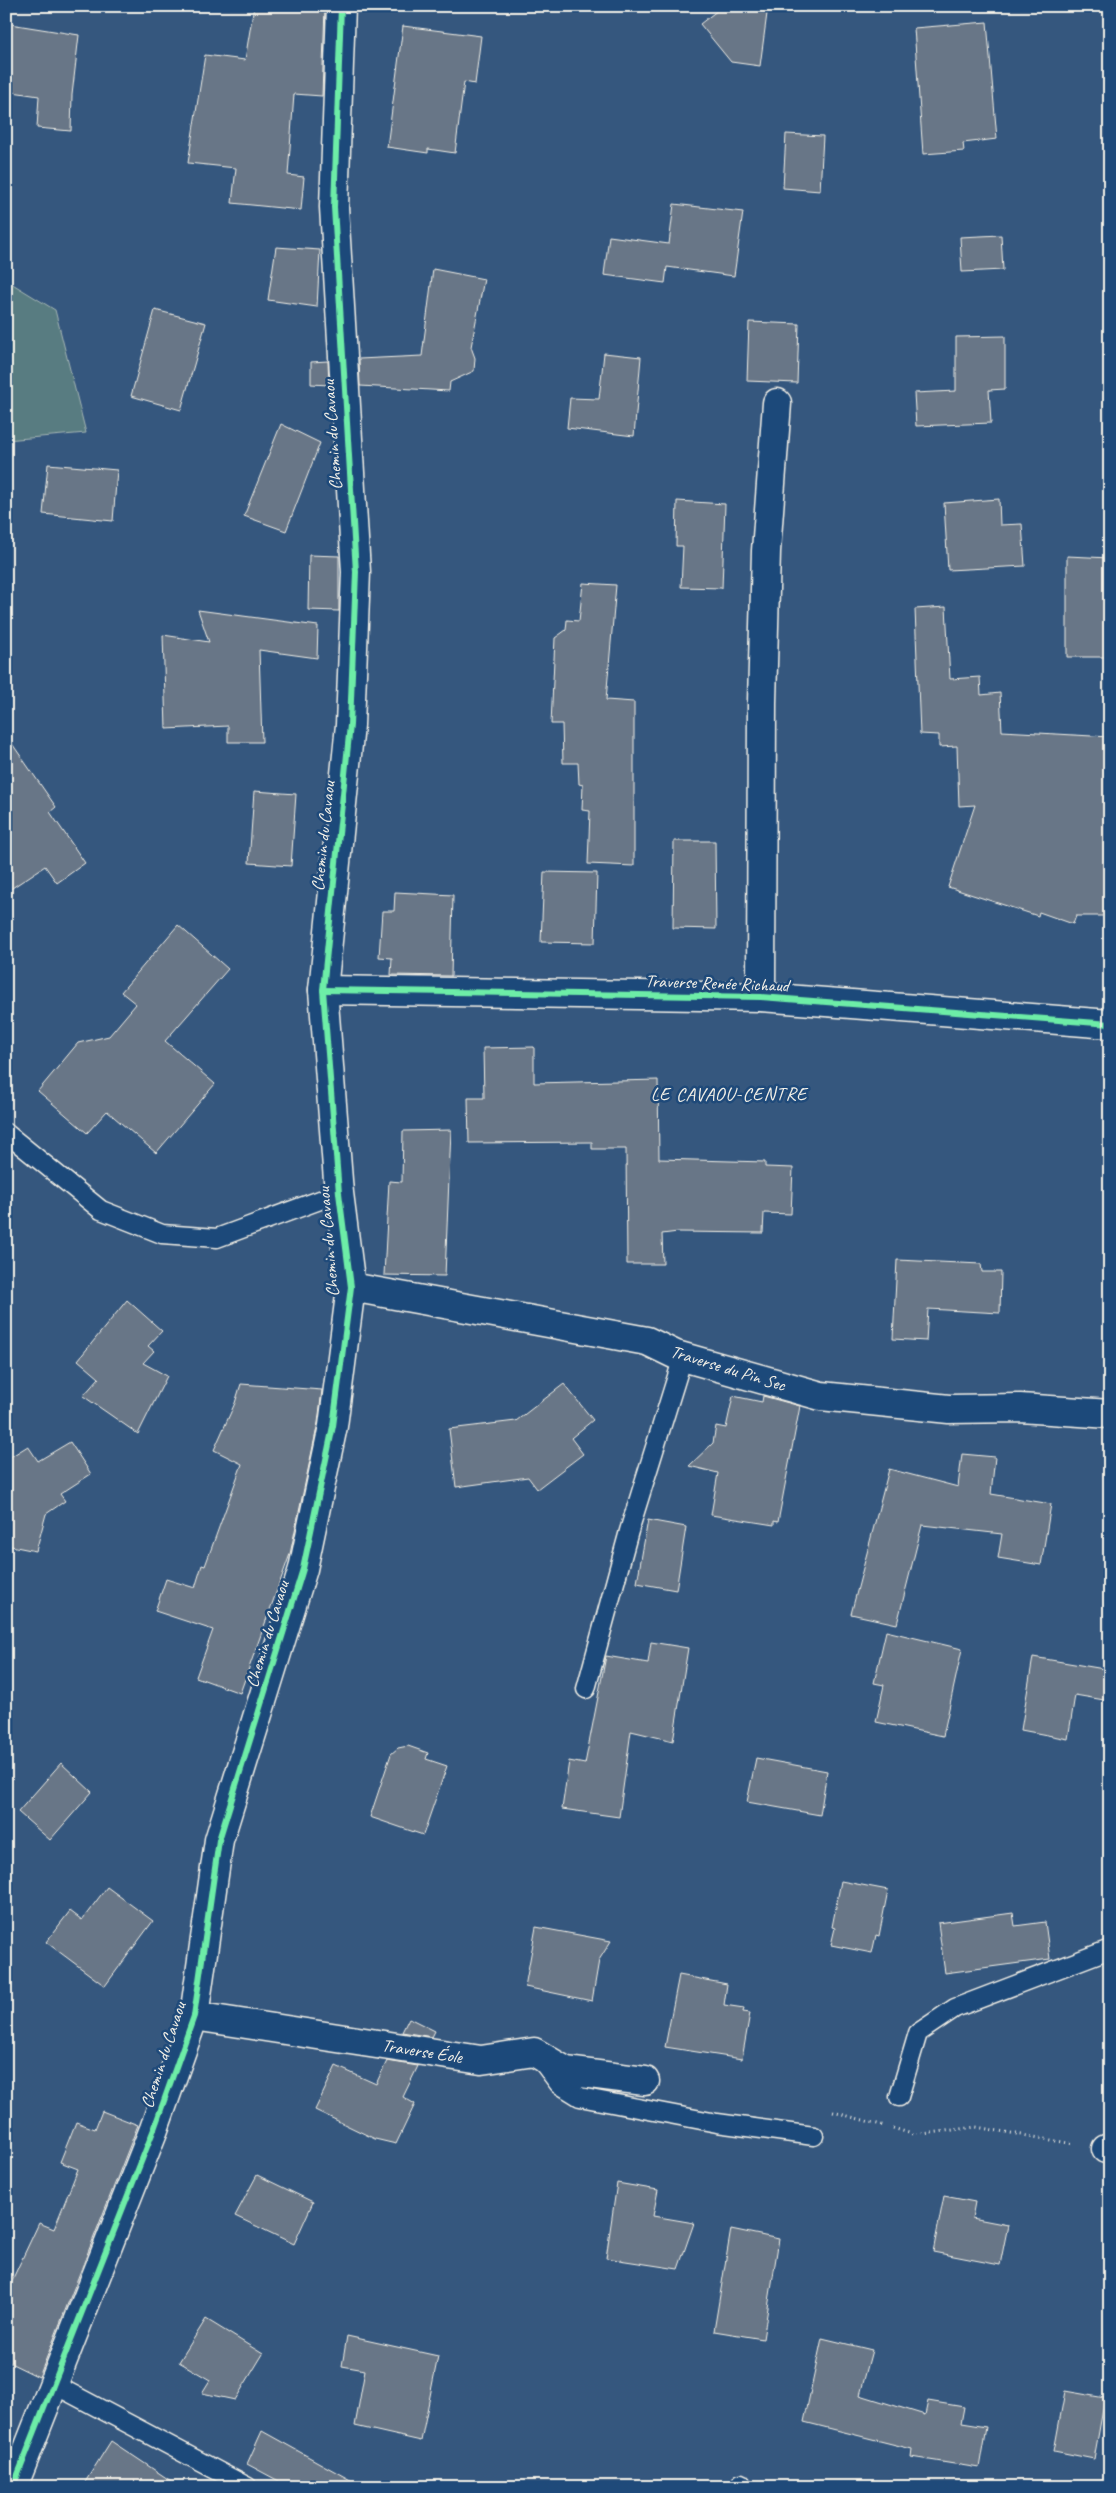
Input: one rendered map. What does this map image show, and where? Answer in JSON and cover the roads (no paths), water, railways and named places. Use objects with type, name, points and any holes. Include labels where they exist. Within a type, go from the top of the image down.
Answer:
[{"type":"street","name":"Chemin du Cavaou","points":[[13,2487],[154,2129],[194,2016],[219,1840],[303,1569],[333,1426],[351,1287],[339,1193],[323,990],[350,725],[356,572],[334,207],[341,6]]},
{"type":"street","points":[[761,997],[763,664],[766,551],[777,402]]},
{"type":"street","name":"Traverse Renée Richaud","points":[[323,990],[761,997],[1110,1024]]},
{"type":"street","name":"Traverse du Pin Sec","points":[[351,1287],[647,1341],[683,1357],[821,1396],[949,1409],[1020,1408],[1110,1414]]},
{"type":"street","name":"Traverse Éole","points":[[194,2016],[481,2060],[534,2052]]},
{"type":"street","points":[[534,2052],[566,2071],[646,2081]]},
{"type":"lane","points":[[6,1132],[101,1210],[162,1234],[217,1238],[339,1193]]},
{"type":"lane","points":[[586,1688],[629,1531],[683,1357]]},
{"type":"lane","points":[[899,2097],[918,2033],[955,2008],[1110,1949]]},
{"type":"lane","points":[[534,2052],[559,2084],[580,2097],[717,2123],[814,2136]]},
{"type":"lane","points":[[53,2386],[248,2487]]},
{"type":"district","name":"LE CAVAOU-CENTRE","points":[[729,1094]]}]
